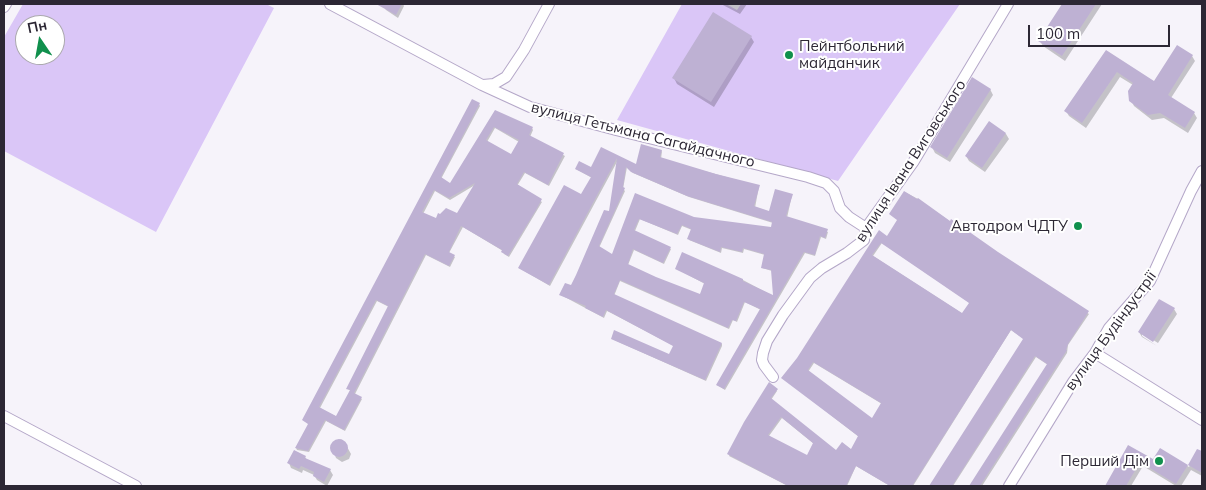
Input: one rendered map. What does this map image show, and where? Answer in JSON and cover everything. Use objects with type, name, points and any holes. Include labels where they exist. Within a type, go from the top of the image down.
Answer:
[{"type":"street","name":"вулиця Гетьмана Сагайдачного","points":[[330,4],[515,101],[547,112],[826,183],[834,191],[840,208],[848,217],[866,228]]},
{"type":"street","points":[[482,85],[494,84],[506,77],[524,50],[549,4]]},
{"type":"street","name":"вулиця Івана Виговського","points":[[773,377],[764,365],[762,360],[763,353],[783,315],[810,278],[822,268],[847,254],[864,240],[866,228],[914,161],[1008,4]]},
{"type":"street","name":"вулиця Будіндустрії","points":[[1010,486],[1073,382],[1095,354],[1109,328],[1150,281],[1202,171]]},
{"type":"street","points":[[1095,354],[1202,420]]},
{"type":"street","points":[[4,416],[136,486]]},
{"type":"shaded area","points":[[23,4],[266,4],[274,8],[156,232],[4,151],[4,37],[15,18],[15,65],[65,65],[65,15],[17,15]]},
{"type":"shaded area","name":"Пейнтбольний майданчик","points":[[682,4],[726,4],[737,10],[741,4],[960,4],[838,181],[617,120]]},
{"type":"building","points":[[376,4],[402,4],[396,15]]},
{"type":"building","points":[[1062,4],[1096,4],[1062,56],[1038,41]]},
{"type":"building","points":[[713,12],[752,36],[711,102],[672,78]]},
{"type":"building","points":[[1177,45],[1193,55],[1168,95],[1195,112],[1185,128],[1160,113],[1148,115],[1129,101],[1128,91],[1133,83],[1117,72],[1082,123],[1064,111],[1106,50],[1154,81]]},
{"type":"building","points":[[972,77],[991,89],[947,158],[930,147]]},
{"type":"building","points":[[472,99],[480,103],[441,177],[450,183],[495,110],[533,127],[529,135],[564,153],[548,185],[524,172],[517,184],[542,199],[508,256],[501,252],[502,250],[461,226],[449,252],[455,255],[449,266],[425,254],[354,393],[362,397],[344,430],[325,420],[308,451],[295,448],[308,424],[302,420]],"holes":[[[494,127],[519,140],[511,154],[486,140]],[[475,183],[457,213],[446,208],[440,214],[438,213],[436,218],[422,212],[434,190],[449,198]],[[376,300],[388,306],[346,389],[350,390],[336,416],[319,407]]]},
{"type":"building","points":[[989,121],[1006,133],[982,168],[965,156]]},
{"type":"building","points":[[641,144],[662,150],[660,157],[760,185],[754,206],[769,211],[775,189],[793,194],[786,216],[828,229],[825,238],[820,236],[815,255],[804,252],[724,389],[716,385],[760,309],[744,302],[736,321],[732,320],[728,328],[620,280],[614,294],[722,343],[705,380],[611,339],[614,330],[669,354],[673,346],[606,310],[603,317],[585,308],[586,306],[559,295],[565,283],[571,285],[604,210],[609,211],[617,158],[549,285],[518,268],[564,185],[581,194],[591,177],[575,169],[579,161],[591,167],[601,147],[636,164]],"holes":[[[626,167],[631,172],[687,196],[772,222],[771,227],[694,217],[635,193],[612,254],[599,246],[625,188],[623,187]],[[639,219],[677,234],[682,225],[691,229],[687,239],[720,252],[721,247],[742,252],[743,248],[764,254],[761,268],[771,270],[773,295],[743,281],[743,279],[682,252],[675,269],[704,283],[700,294],[628,264],[633,249],[663,263],[671,247],[634,230]]]},
{"type":"building","points":[[904,191],[918,198],[950,221],[951,219],[1089,311],[1068,344],[1067,350],[980,486],[969,486],[1047,364],[1035,356],[952,486],[929,486],[1023,339],[1011,330],[912,486],[890,486],[856,466],[846,486],[788,486],[727,454],[769,382],[778,389],[771,398],[836,450],[842,442],[851,449],[858,436],[781,378],[797,358],[879,230],[887,236],[897,220],[889,214]],"holes":[[[881,243],[969,303],[962,313],[872,255]],[[813,362],[881,403],[872,418],[808,370]],[[781,417],[813,443],[807,455],[768,435]]]},
{"type":"building","points":[[1159,299],[1175,308],[1153,342],[1138,332]]},
{"type":"building","points":[[335,439],[343,439],[348,444],[346,455],[335,457],[330,452],[330,444]]},
{"type":"building","points":[[1128,445],[1153,459],[1160,448],[1188,465],[1176,484],[1140,462],[1126,486],[1105,486]]},
{"type":"building","points":[[1197,449],[1202,451],[1202,473],[1188,465]]},
{"type":"building","points":[[294,450],[306,456],[305,458],[331,469],[324,482],[313,476],[314,472],[301,466],[299,469],[287,463]]},
{"type":"place","name":"Пейнтбольний майданчик","points":[[789,55]]},
{"type":"place","name":"Автодром ЧДТУ","points":[[1078,226]]},
{"type":"place","name":"Перший Дім","points":[[1159,461]]}]
